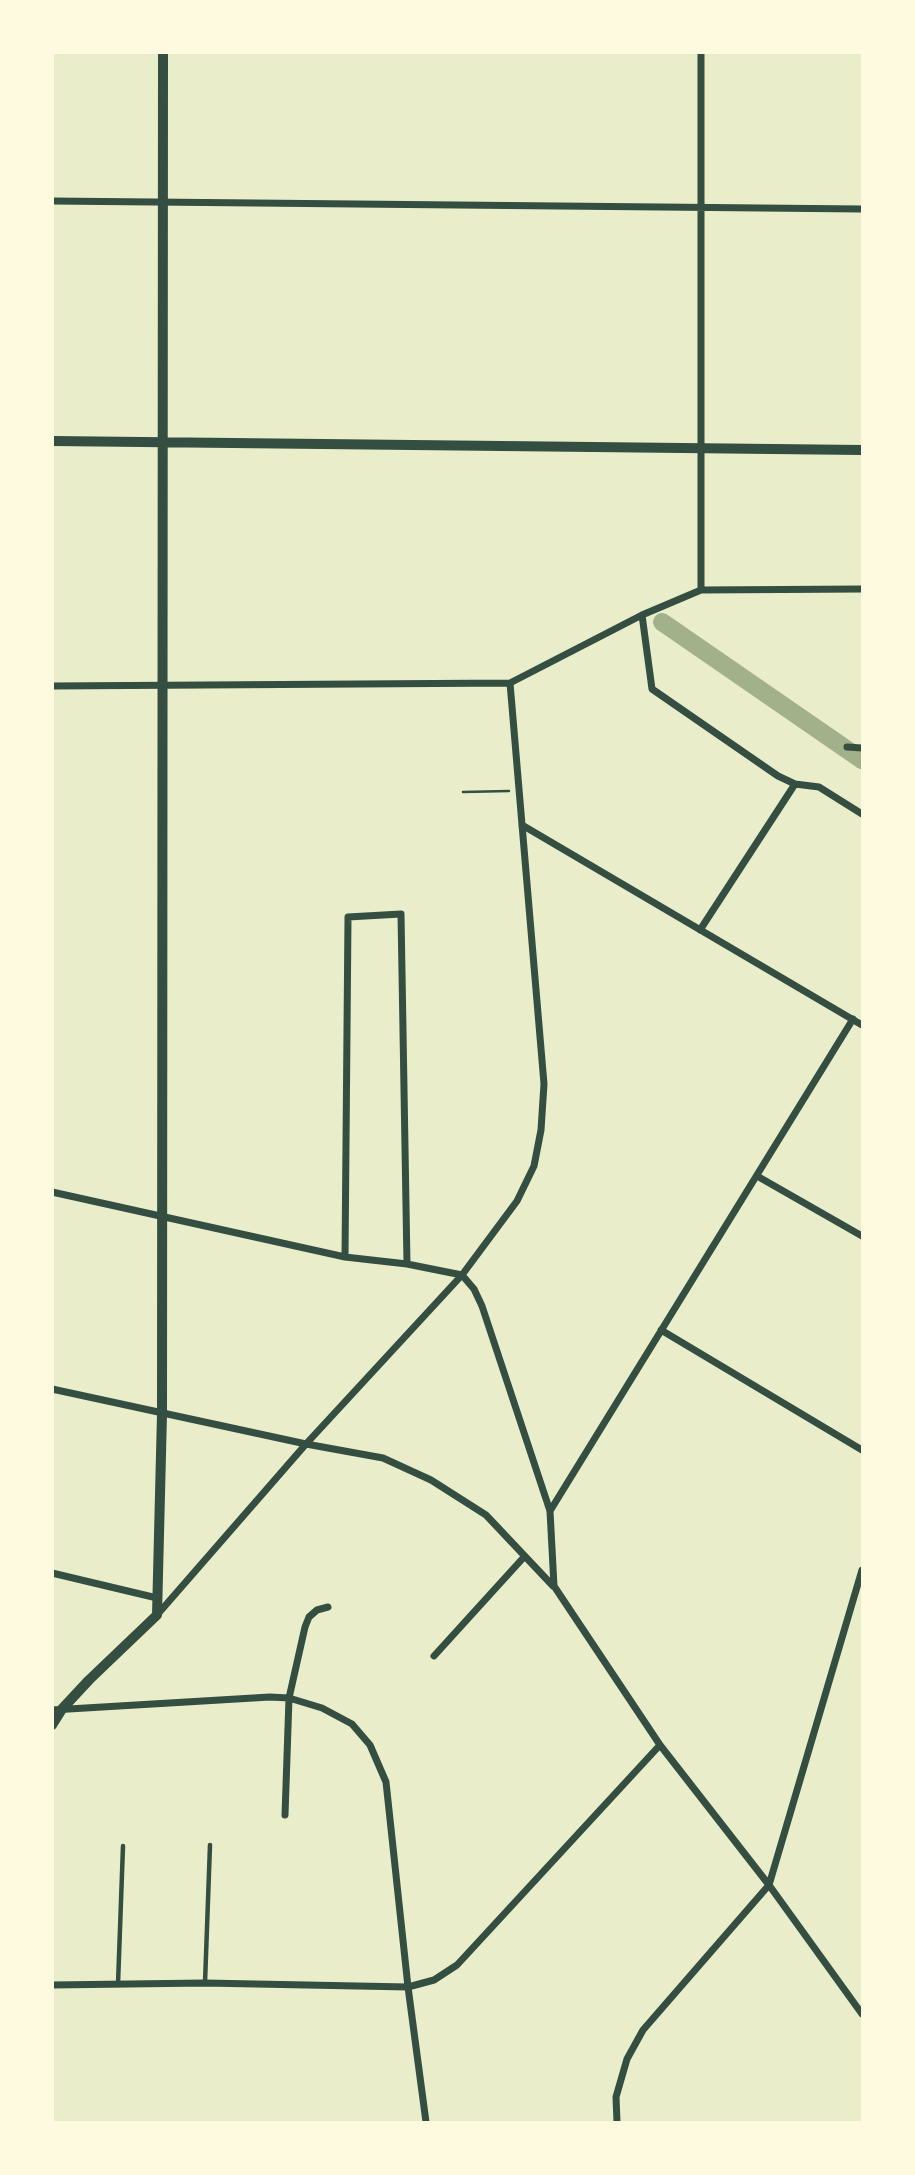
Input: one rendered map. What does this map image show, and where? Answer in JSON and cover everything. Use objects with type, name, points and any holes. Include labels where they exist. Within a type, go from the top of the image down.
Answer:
[{"type":"street","points":[[157,1615],[162,1414],[163,52]]},
{"type":"street","points":[[701,52],[701,590]]},
{"type":"street","points":[[52,201],[863,209]]},
{"type":"street","points":[[52,441],[863,450]]},
{"type":"street","points":[[52,686],[510,683],[642,615],[701,590],[863,589]]},
{"type":"street","points":[[642,615],[652,689],[778,776],[795,784],[819,787],[863,814]]},
{"type":"street","points":[[52,1725],[57,1710],[157,1615],[306,1444],[462,1275],[517,1201],[534,1167],[541,1130],[544,1084],[510,683]]},
{"type":"street","points":[[847,747],[863,747]]},
{"type":"street","points":[[700,930],[795,784]]},
{"type":"street","points":[[522,825],[863,1025]]},
{"type":"street","points":[[345,1257],[348,918],[401,914],[407,1264]]},
{"type":"street","points":[[550,1511],[853,1019]]},
{"type":"street","points":[[757,1176],[863,1236]]},
{"type":"street","points":[[52,1192],[345,1257],[407,1264],[462,1275],[474,1289],[482,1306],[550,1511],[554,1586]]},
{"type":"street","points":[[661,1330],[863,1450]]},
{"type":"street","points":[[52,1389],[383,1458],[431,1480],[486,1515],[554,1586],[660,1745],[769,1885],[863,2014]]},
{"type":"street","points":[[434,1656],[524,1556]]},
{"type":"street","points":[[617,2123],[616,2097],[627,2059],[643,2030],[769,1885],[863,1570]]},
{"type":"street","points":[[52,1573],[157,1598]]},
{"type":"street","points":[[285,1815],[289,1698],[309,1617],[328,1606]]},
{"type":"street","points":[[57,1710],[270,1697],[289,1698],[322,1708],[352,1724],[370,1745],[386,1782],[426,2123]]},
{"type":"street","points":[[52,1984],[205,1983],[408,1987],[434,1980],[457,1965],[660,1745]]},
{"type":"lane","points":[[205,1983],[210,1845]]},
{"type":"lane","points":[[118,1984],[123,1846]]},
{"type":"path","points":[[463,792],[519,790]]},
{"type":"waterway","points":[[662,622],[862,760]]}]
